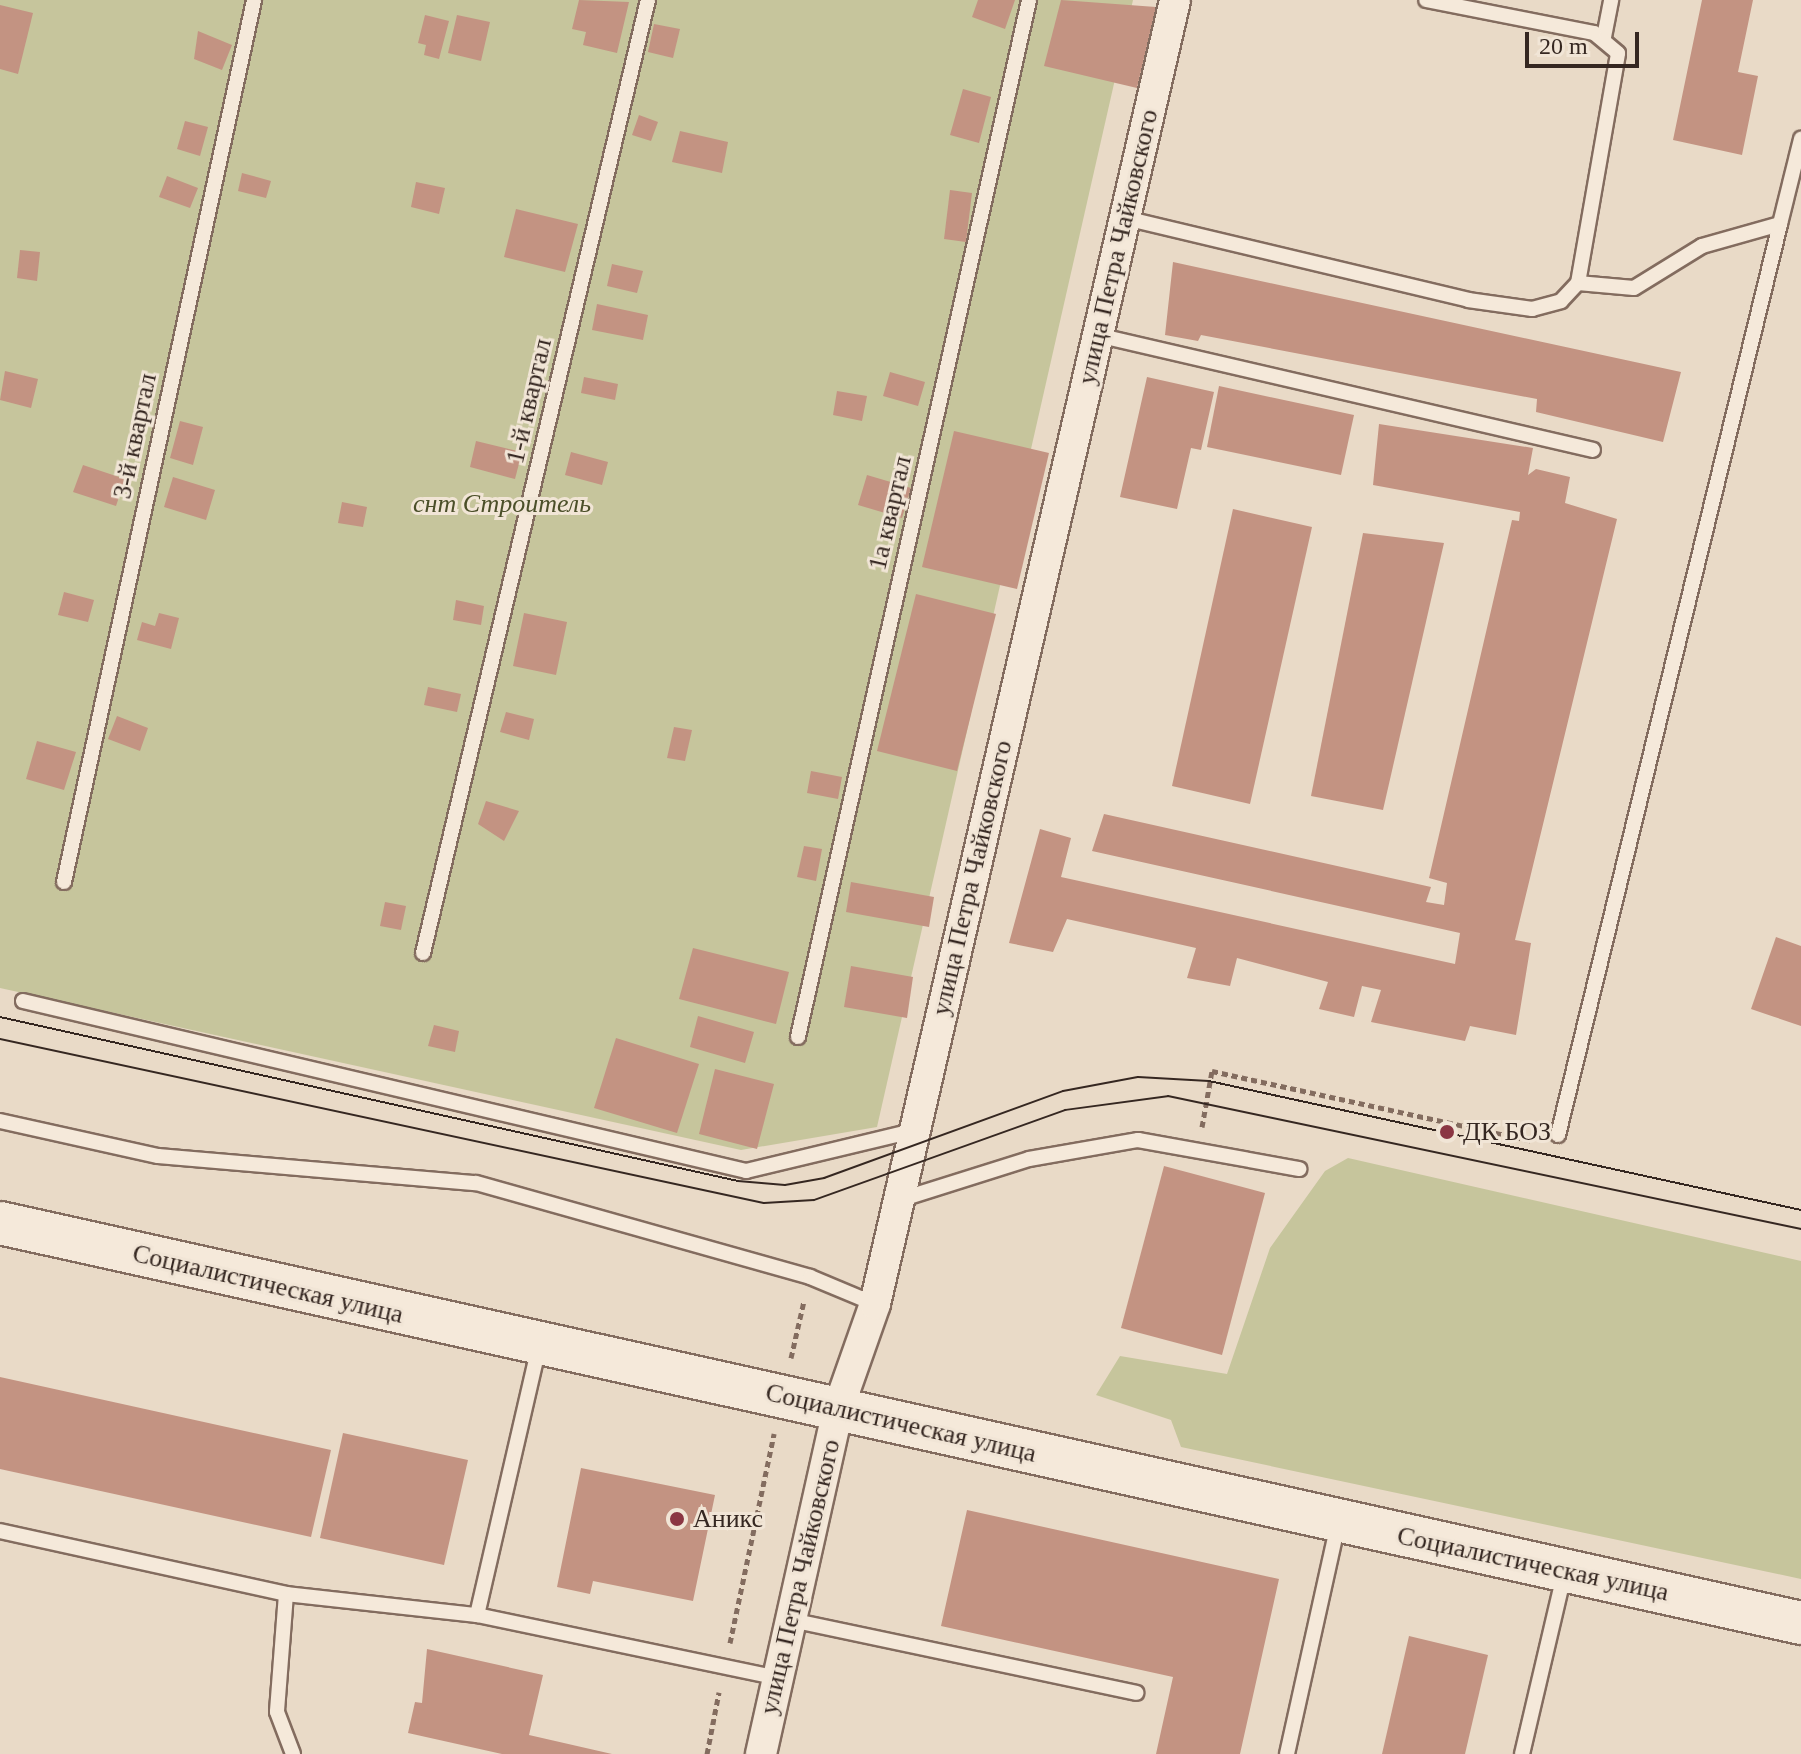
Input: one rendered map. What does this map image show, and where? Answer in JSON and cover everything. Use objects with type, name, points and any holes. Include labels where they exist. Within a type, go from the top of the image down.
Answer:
[{"type":"street","name":"улица Петра Чайковского","points":[[761,1754],[838,1409],[875,1304],[1175,0]]},
{"type":"street","name":"Социалистическая улица","points":[[0,1223],[1801,1623]]},
{"type":"lane","name":"3-й квартал","points":[[64,882],[254,0]]},
{"type":"lane","name":"1-й квартал","points":[[423,953],[648,0]]},
{"type":"lane","name":"1а квартал","points":[[798,1037],[1029,0]]},
{"type":"lane","points":[[1426,0],[1604,37]]},
{"type":"lane","points":[[1125,218],[1511,306],[1549,306],[1578,283],[1620,61],[1604,37],[1611,0]]},
{"type":"lane","points":[[1558,1135],[1801,139]]},
{"type":"lane","points":[[1578,283],[1634,288],[1702,246],[1780,224]]},
{"type":"lane","points":[[1097,335],[1593,450]]},
{"type":"lane","points":[[23,1001],[746,1171],[913,1131]]},
{"type":"lane","points":[[0,1121],[158,1156],[476,1183],[810,1277],[875,1304]]},
{"type":"lane","points":[[899,1200],[1108,1144],[1138,1140],[1299,1169]]},
{"type":"lane","points":[[477,1615],[539,1344]]},
{"type":"lane","points":[[1287,1754],[1339,1522]]},
{"type":"lane","points":[[0,1531],[286,1594],[477,1615],[778,1678]]},
{"type":"lane","points":[[1522,1754],[1565,1571]]},
{"type":"lane","points":[[286,1594],[277,1712],[293,1754]]},
{"type":"lane","points":[[791,1620],[1136,1693]]},
{"type":"path","points":[[1197,1151],[1212,1071],[1552,1145],[1558,1135]]},
{"type":"path","points":[[707,1754],[781,1396],[810,1277]]},
{"type":"green space","name":"снт Строитель","points":[[0,0],[1133,0],[877,1127],[741,1150],[0,988]]},
{"type":"green space","points":[[1348,1158],[1801,1261],[1801,1579],[1181,1447],[1171,1420],[1096,1395],[1120,1356],[1227,1374],[1270,1248],[1325,1171]]},
{"type":"building","points":[[579,0],[629,2],[617,53],[583,45],[586,32],[572,29]]},
{"type":"building","points":[[978,0],[1015,0],[1005,29],[972,17]]},
{"type":"building","points":[[1061,0],[1156,7],[1137,88],[1044,66]]},
{"type":"building","points":[[1702,0],[1753,0],[1738,72],[1758,76],[1742,155],[1673,140]]},
{"type":"building","points":[[0,5],[33,13],[18,74],[0,69]]},
{"type":"building","points":[[425,15],[449,21],[439,59],[424,55],[426,45],[418,43]]},
{"type":"building","points":[[457,15],[490,22],[481,61],[448,53]]},
{"type":"building","points":[[654,24],[680,29],[673,58],[648,52]]},
{"type":"building","points":[[198,31],[232,45],[222,70],[194,59]]},
{"type":"building","points":[[963,89],[991,97],[979,143],[950,135]]},
{"type":"building","points":[[639,115],[658,122],[651,141],[632,135]]},
{"type":"building","points":[[185,121],[208,127],[200,156],[177,149]]},
{"type":"building","points":[[680,131],[728,142],[722,173],[672,162]]},
{"type":"building","points":[[242,173],[271,181],[266,198],[238,191]]},
{"type":"building","points":[[167,176],[198,188],[190,208],[159,197]]},
{"type":"building","points":[[416,182],[445,188],[439,214],[411,207]]},
{"type":"building","points":[[950,190],[972,193],[966,242],[944,239]]},
{"type":"building","points":[[516,209],[578,224],[565,272],[504,257]]},
{"type":"building","points":[[20,250],[40,252],[37,281],[17,278]]},
{"type":"building","points":[[1173,262],[1681,372],[1663,442],[1536,412],[1537,399],[1201,335],[1198,341],[1165,335]]},
{"type":"building","points":[[612,264],[643,271],[637,293],[607,286]]},
{"type":"building","points":[[597,304],[648,315],[643,340],[592,330]]},
{"type":"building","points":[[5,371],[38,379],[31,408],[0,400]]},
{"type":"building","points":[[890,372],[925,382],[918,406],[883,396]]},
{"type":"building","points":[[584,377],[618,384],[615,400],[581,393]]},
{"type":"building","points":[[1147,377],[1214,392],[1201,450],[1191,448],[1177,509],[1120,497]]},
{"type":"building","points":[[1219,386],[1354,415],[1341,475],[1207,447]]},
{"type":"building","points":[[837,391],[867,396],[862,421],[833,415]]},
{"type":"building","points":[[180,421],[203,427],[193,465],[170,458]]},
{"type":"building","points":[[1379,424],[1533,448],[1528,475],[1536,469],[1570,477],[1565,503],[1617,519],[1515,940],[1531,943],[1516,1035],[1470,1026],[1465,1041],[1371,1022],[1381,990],[1362,986],[1354,1017],[1319,1009],[1328,982],[1237,958],[1230,986],[1187,978],[1196,948],[1067,919],[1053,952],[1009,943],[1040,829],[1071,838],[1061,877],[1455,964],[1460,933],[1092,851],[1104,814],[1431,887],[1426,902],[1444,905],[1447,883],[1429,878],[1512,520],[1519,521],[1520,512],[1373,485]]},
{"type":"building","points":[[954,431],[1049,453],[1017,589],[922,567]]},
{"type":"building","points":[[476,441],[522,452],[515,479],[470,467]]},
{"type":"building","points":[[571,452],[608,462],[602,485],[565,475]]},
{"type":"building","points":[[83,465],[125,479],[116,506],[73,492]]},
{"type":"building","points":[[867,475],[911,488],[902,518],[858,505]]},
{"type":"building","points":[[173,477],[215,490],[206,520],[164,507]]},
{"type":"building","points":[[342,502],[367,507],[363,527],[338,523]]},
{"type":"building","points":[[1233,509],[1312,527],[1250,804],[1172,786]]},
{"type":"building","points":[[1363,533],[1444,543],[1383,810],[1311,796]]},
{"type":"building","points":[[64,592],[94,600],[88,622],[58,615]]},
{"type":"building","points":[[916,594],[996,614],[957,771],[877,751]]},
{"type":"building","points":[[456,600],[484,606],[481,625],[453,620]]},
{"type":"building","points":[[159,613],[179,618],[171,649],[137,640],[142,622],[155,626]]},
{"type":"building","points":[[524,613],[567,622],[556,675],[513,666]]},
{"type":"building","points":[[428,687],[461,694],[457,712],[424,705]]},
{"type":"building","points":[[506,712],[534,719],[529,740],[500,732]]},
{"type":"building","points":[[117,716],[148,728],[140,751],[108,739]]},
{"type":"building","points":[[674,727],[692,730],[685,761],[667,758]]},
{"type":"building","points":[[37,741],[76,752],[64,790],[26,779]]},
{"type":"building","points":[[811,771],[842,777],[838,799],[807,793]]},
{"type":"building","points":[[486,801],[519,811],[504,841],[478,824]]},
{"type":"building","points":[[804,846],[822,849],[816,881],[797,877]]},
{"type":"building","points":[[851,882],[934,897],[929,927],[846,912]]},
{"type":"building","points":[[385,902],[406,906],[401,930],[380,926]]},
{"type":"building","points":[[1776,937],[1801,946],[1801,1026],[1751,1009]]},
{"type":"building","points":[[693,948],[789,972],[776,1024],[679,999]]},
{"type":"building","points":[[851,966],[913,977],[907,1018],[844,1007]]},
{"type":"building","points":[[698,1016],[754,1032],[745,1063],[690,1047]]},
{"type":"building","points":[[434,1025],[459,1031],[455,1052],[428,1046]]},
{"type":"building","points":[[616,1038],[699,1064],[677,1133],[594,1108]]},
{"type":"building","points":[[715,1069],[774,1084],[757,1149],[699,1134]]},
{"type":"building","points":[[1164,1166],[1265,1193],[1222,1355],[1121,1328]]},
{"type":"building","points":[[0,1377],[331,1450],[311,1537],[0,1469]]},
{"type":"building","points":[[343,1433],[468,1460],[444,1565],[320,1538]]},
{"type":"building","points":[[581,1468],[715,1495],[693,1601],[593,1581],[590,1594],[557,1587]]},
{"type":"building","points":[[967,1510],[1279,1579],[1240,1754],[1156,1754],[1173,1677],[941,1626]]},
{"type":"building","points":[[1409,1636],[1488,1655],[1465,1754],[1382,1754]]},
{"type":"building","points":[[427,1649],[543,1675],[529,1735],[612,1754],[502,1754],[408,1733],[415,1702],[422,1703]]},
{"type":"tram line","points":[[0,1017],[738,1181],[785,1185],[824,1178],[1063,1091],[1138,1077],[1209,1081],[1801,1210]]},
{"type":"tram line","points":[[0,1039],[764,1203],[814,1200],[1065,1110],[1168,1096],[1801,1229]]},
{"type":"place","name":"ДК БОЗ","points":[[1447,1132]]},
{"type":"place","name":"Аникс","points":[[677,1519]]}]
